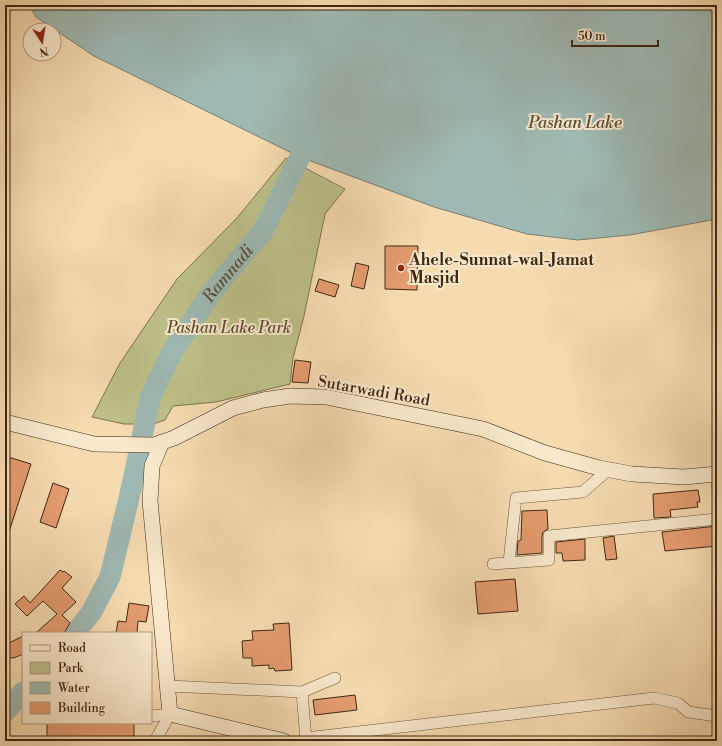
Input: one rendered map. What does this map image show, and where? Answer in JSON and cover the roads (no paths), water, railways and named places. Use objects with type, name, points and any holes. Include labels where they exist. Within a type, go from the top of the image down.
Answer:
[{"type":"street","name":"Sutarwadi Road","points":[[5,422],[94,444],[126,446],[158,443],[174,438],[233,408],[262,400],[290,396],[326,397],[483,429],[545,453],[608,470],[632,474],[684,476],[717,474]]},
{"type":"street","points":[[155,741],[170,714],[150,501],[152,466],[158,443]]},
{"type":"street","points":[[509,562],[516,498],[583,492],[608,470]]},
{"type":"street","points":[[717,474],[717,485]]},
{"type":"street","points":[[493,564],[549,560],[549,536],[717,519]]},
{"type":"street","points":[[168,686],[302,692],[335,678]]},
{"type":"street","points":[[302,692],[306,740],[654,698],[678,703],[688,712],[717,716]]},
{"type":"street","points":[[152,716],[170,714],[284,741]]},
{"type":"water","name":"Pashan Lake","points":[[29,5],[717,5],[717,219],[630,235],[578,240],[527,234],[434,207],[300,157],[94,56],[62,34],[62,22],[43,22],[36,17]]},
{"type":"waterway","name":"Ramnadi","points":[[76,632],[91,613],[110,577],[133,481],[150,398],[173,350],[211,293],[263,231],[300,157],[311,130]]},
{"type":"waterway","name":"Ramnadi","points":[[5,712],[22,693]]},
{"type":"place","name":"Ahele-Sunnat-wal-Jamat Masjid","points":[[401,268]]},
{"type":"park label","name":"Pashan Lake Park","points":[[229,327]]}]
